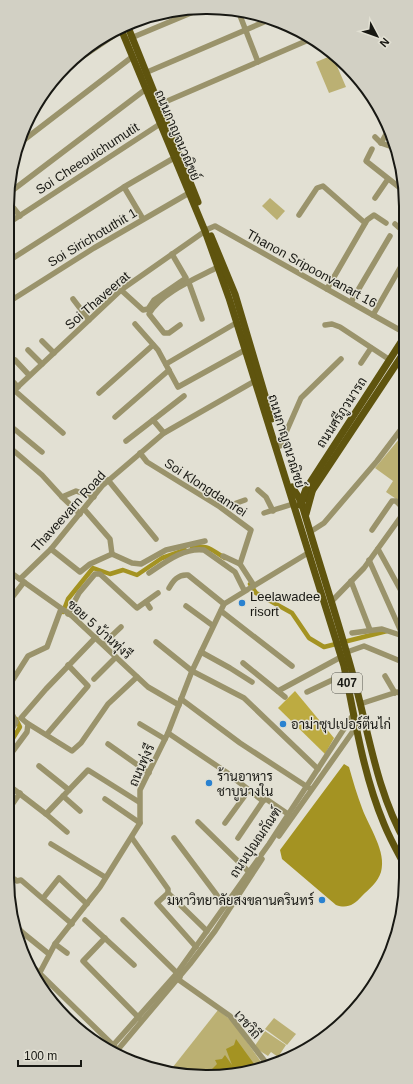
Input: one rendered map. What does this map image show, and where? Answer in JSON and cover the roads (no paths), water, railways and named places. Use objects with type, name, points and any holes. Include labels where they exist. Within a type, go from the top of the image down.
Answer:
[{"type":"main road","name":"ถนนกาญจนวณิชย์","points":[[125,32],[174,158],[235,294],[280,446],[291,490]]},
{"type":"main road","name":"ถนนกาญจนวณิชย์","points":[[129,39],[132,57],[158,105],[206,230],[291,490]]},
{"type":"main road","name":"ถนนศรีภูวนารถ","points":[[309,490],[399,346]]},
{"type":"main road","name":"ถนนศรีภูวนารถ","points":[[298,519],[297,503],[309,490],[399,361]]},
{"type":"main road","points":[[380,375],[386,379]]},
{"type":"main road","points":[[291,490],[309,490],[306,518]]},
{"type":"main road","points":[[291,490],[297,503]]},
{"type":"main road","name":"ถนนกาญจนวณิชย์","points":[[297,503],[306,518],[332,601],[337,633]]},
{"type":"main road","name":"ถนนกาญจนวณิชย์","points":[[298,519],[360,704],[380,783],[399,832]]},
{"type":"main road","name":"ถนนกาญจนวณิชย์","points":[[343,652],[345,674],[353,715],[377,805],[391,840],[399,855]]},
{"type":"main road","points":[[353,715],[362,712]]},
{"type":"main road","points":[[356,727],[365,724]]},
{"type":"street","points":[[129,39],[185,15]]},
{"type":"street","points":[[241,18],[258,62]]},
{"type":"street","points":[[142,74],[262,23]]},
{"type":"street","points":[[158,105],[305,41]]},
{"type":"street","points":[[27,138],[132,57]]},
{"type":"street","points":[[15,189],[146,89]]},
{"type":"street","name":"Soi Cheeouichumutit","points":[[14,220],[160,124]]},
{"type":"street","points":[[381,143],[385,136]]},
{"type":"street","points":[[375,137],[381,143],[389,146]]},
{"type":"street","points":[[372,149],[366,161],[398,186]]},
{"type":"street","points":[[14,258],[124,187],[174,158]]},
{"type":"street","points":[[375,198],[388,179]]},
{"type":"street","points":[[299,215],[317,188],[322,186],[365,223]]},
{"type":"street","points":[[124,187],[143,219]]},
{"type":"street","name":"Soi Sirichotuthit 1","points":[[14,298],[189,192]]},
{"type":"street","points":[[14,208],[20,216]]},
{"type":"street","points":[[327,289],[365,223],[371,216],[374,215],[386,223]]},
{"type":"street","points":[[395,224],[399,228]]},
{"type":"street","name":"Thanon Sripoonvanart 16","points":[[206,230],[215,226],[399,330]]},
{"type":"street","name":"Soi Thaveerat","points":[[16,388],[122,290],[206,230]]},
{"type":"street","points":[[351,302],[390,236]]},
{"type":"street","points":[[122,290],[143,310],[148,309],[154,300],[186,278],[172,254]]},
{"type":"street","points":[[180,325],[169,333],[164,333],[149,314],[157,304],[169,294],[218,267]]},
{"type":"street","points":[[373,315],[399,270]]},
{"type":"street","points":[[189,283],[202,319]]},
{"type":"street","points":[[73,299],[89,320]]},
{"type":"street","points":[[166,364],[236,323]]},
{"type":"street","points":[[135,324],[153,345],[166,364],[178,387],[245,350]]},
{"type":"street","points":[[325,325],[332,324],[340,327],[390,360]]},
{"type":"street","points":[[42,341],[54,353]]},
{"type":"street","points":[[99,393],[153,345]]},
{"type":"street","points":[[361,363],[371,348]]},
{"type":"street","points":[[28,350],[42,364]]},
{"type":"street","points":[[280,446],[300,398],[341,359]]},
{"type":"street","points":[[15,360],[30,376]]},
{"type":"street","points":[[115,417],[169,370]]},
{"type":"street","name":"Thaveevarn Road","points":[[14,593],[22,581],[108,480],[164,433],[255,381]]},
{"type":"street","points":[[14,385],[62,433]]},
{"type":"street","points":[[126,441],[184,396]]},
{"type":"street","points":[[153,420],[164,433]]},
{"type":"street","points":[[14,429],[42,452]]},
{"type":"street","points":[[310,532],[324,523],[377,461],[399,432]]},
{"type":"street","points":[[14,451],[42,474],[62,497],[80,514]]},
{"type":"street","name":"Soi Klongdamrei","points":[[140,453],[147,462],[220,507],[251,530],[240,564]]},
{"type":"street","points":[[108,480],[156,539]]},
{"type":"street","points":[[258,490],[266,497],[273,511]]},
{"type":"street","points":[[62,497],[76,491],[94,496]]},
{"type":"street","points":[[231,505],[245,500]]},
{"type":"street","points":[[372,530],[393,500],[399,504]]},
{"type":"street","name":"Soi Klongdamrei","points":[[264,513],[297,503]]},
{"type":"street","points":[[84,509],[110,539],[112,554]]},
{"type":"street","points":[[332,601],[378,549],[399,519]]},
{"type":"street","points":[[50,549],[80,572],[94,562],[112,554],[132,563],[141,564],[205,542]]},
{"type":"street","points":[[378,549],[399,587]]},
{"type":"street","points":[[149,573],[167,555],[206,550],[236,572],[248,587]]},
{"type":"street","name":"ถนนทุ่งรี","points":[[140,823],[140,790],[168,734],[192,671],[212,625],[224,604],[248,587],[308,552]]},
{"type":"street","points":[[223,556],[240,564],[248,587]]},
{"type":"street","points":[[369,560],[399,626]]},
{"type":"street","points":[[68,614],[79,593],[96,574],[100,574],[137,608],[158,593]]},
{"type":"street","name":"ซอย 5 บ้านทุ่งรี","points":[[14,575],[61,608],[104,644],[148,687],[180,702],[309,788]]},
{"type":"street","points":[[169,588],[175,580],[183,575],[188,575],[224,604]]},
{"type":"street","points":[[351,581],[370,630]]},
{"type":"street","points":[[146,602],[150,608]]},
{"type":"street","points":[[186,606],[212,625]]},
{"type":"street","points":[[14,677],[28,656],[47,647],[61,608]]},
{"type":"street","points":[[220,611],[292,666]]},
{"type":"street","points":[[104,644],[121,626]]},
{"type":"street","points":[[352,633],[382,629],[399,635]]},
{"type":"street","points":[[96,638],[68,665],[21,718],[72,751],[81,743],[108,704],[137,677]]},
{"type":"street","points":[[156,642],[192,671],[244,698],[318,768]]},
{"type":"street","points":[[278,691],[343,652],[364,646],[399,660]]},
{"type":"street","points":[[201,652],[252,682]]},
{"type":"street","points":[[94,679],[116,657]]},
{"type":"street","points":[[243,663],[284,697]]},
{"type":"street","points":[[47,734],[88,686],[68,665]]},
{"type":"street","points":[[307,692],[345,674]]},
{"type":"street","points":[[385,676],[395,693]]},
{"type":"street","points":[[360,704],[399,692]]},
{"type":"street","name":"ถนนปุณณกัณฑ์","points":[[118,1048],[215,931],[309,788],[318,768],[353,715]]},
{"type":"street","points":[[14,750],[27,732],[27,723]]},
{"type":"street","points":[[140,724],[165,739]]},
{"type":"street","name":"ถนนปุณณกัณฑ์","points":[[113,1045],[178,975],[288,814],[356,727]]},
{"type":"street","points":[[168,734],[226,772],[263,801],[266,800],[288,814]]},
{"type":"street","points":[[108,744],[149,773]]},
{"type":"street","points":[[39,766],[69,790]]},
{"type":"street","points":[[46,814],[88,770],[139,802]]},
{"type":"street","points":[[14,789],[67,832]]},
{"type":"street","points":[[225,823],[249,790]]},
{"type":"street","points":[[14,802],[20,793]]},
{"type":"street","points":[[63,796],[80,811]]},
{"type":"street","points":[[39,973],[55,944],[87,904],[132,838],[140,823],[105,799]]},
{"type":"street","points":[[238,838],[263,801]]},
{"type":"street","points":[[198,822],[249,872]]},
{"type":"street","points":[[132,838],[168,889],[168,893],[207,931]]},
{"type":"street","points":[[174,838],[225,906]]},
{"type":"street","points":[[51,844],[105,877]]},
{"type":"street","points":[[44,898],[59,878],[87,904]]},
{"type":"street","points":[[14,879],[17,881],[22,880],[72,924]]},
{"type":"street","points":[[168,893],[156,903],[196,947]]},
{"type":"street","points":[[85,920],[134,965]]},
{"type":"street","name":"เวชวิถี","points":[[123,920],[178,975],[180,980],[189,988],[230,1016],[265,1061]]},
{"type":"street","points":[[23,933],[49,954]]},
{"type":"street","points":[[105,938],[83,961],[139,1018]]},
{"type":"street","points":[[55,944],[67,953]]},
{"type":"street","points":[[41,976],[113,1045]]},
{"type":"waterway","points":[[192,548],[206,547],[225,558]]},
{"type":"waterway","points":[[63,612],[68,599],[93,568],[110,574],[123,570],[137,575],[162,558],[185,550]]},
{"type":"waterway","points":[[250,584],[256,593],[292,613],[309,638],[324,647],[387,631]]},
{"type":"waterway","points":[[14,737],[20,727],[16,719]]},
{"type":"place","name":"Leelawadee risort","points":[[242,603]]},
{"type":"place","name":"อาม่าซุปเปอร์ตีนไก่","points":[[283,724]]},
{"type":"place","name":"ร้านอาหาร ชาบูนางใน","points":[[209,783]]},
{"type":"place","name":"มหาวิทยาลัยสงขลานครินทร์","points":[[322,900]]}]
